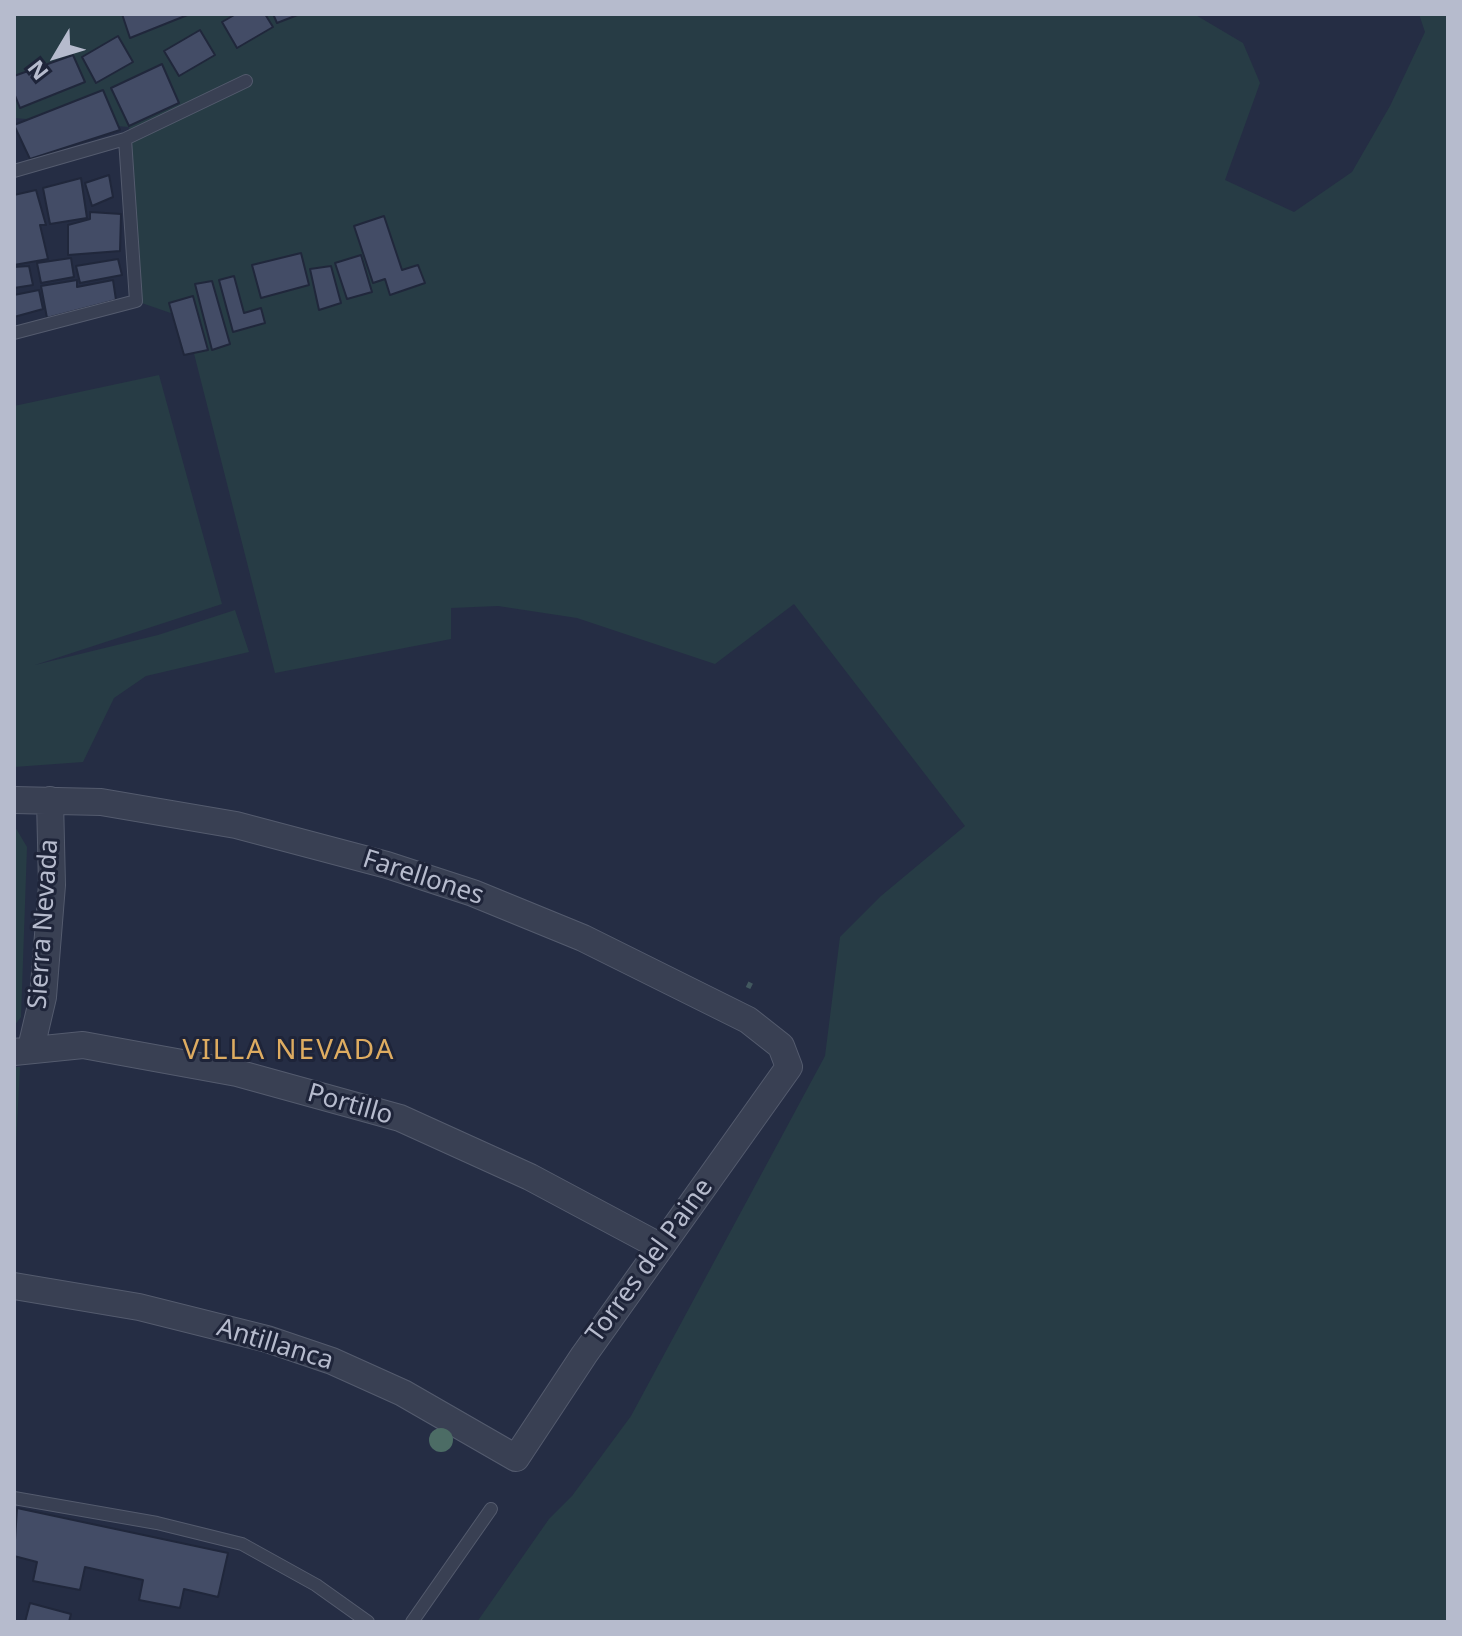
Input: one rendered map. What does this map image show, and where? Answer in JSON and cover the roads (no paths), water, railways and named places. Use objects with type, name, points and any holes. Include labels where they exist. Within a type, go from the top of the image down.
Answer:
[{"type":"street","name":"Farellones","points":[[14,800],[164,810],[236,825],[373,861],[473,893],[583,938],[748,1020],[781,1046],[789,1067]]},
{"type":"street","name":"Sierra Nevada","points":[[22,1050],[43,997],[52,885],[50,800]]},
{"type":"street","name":"Portillo","points":[[22,1050],[83,1045],[237,1073],[400,1118],[530,1177],[661,1247]]},
{"type":"street","name":"Torres del Paine","points":[[516,1458],[584,1355],[789,1067]]},
{"type":"street","name":"Antillanca","points":[[14,1286],[139,1307],[267,1339],[332,1361],[403,1393],[516,1458]]},
{"type":"lane","points":[[14,171],[125,139],[246,81]]},
{"type":"lane","points":[[14,333],[136,301],[125,139]]},
{"type":"lane","points":[[14,1498],[157,1523],[242,1544],[316,1585],[368,1622]]},
{"type":"lane","points":[[412,1622],[491,1509]]},
{"type":"district","name":"VILLA NEVADA","points":[[289,1051]]}]
